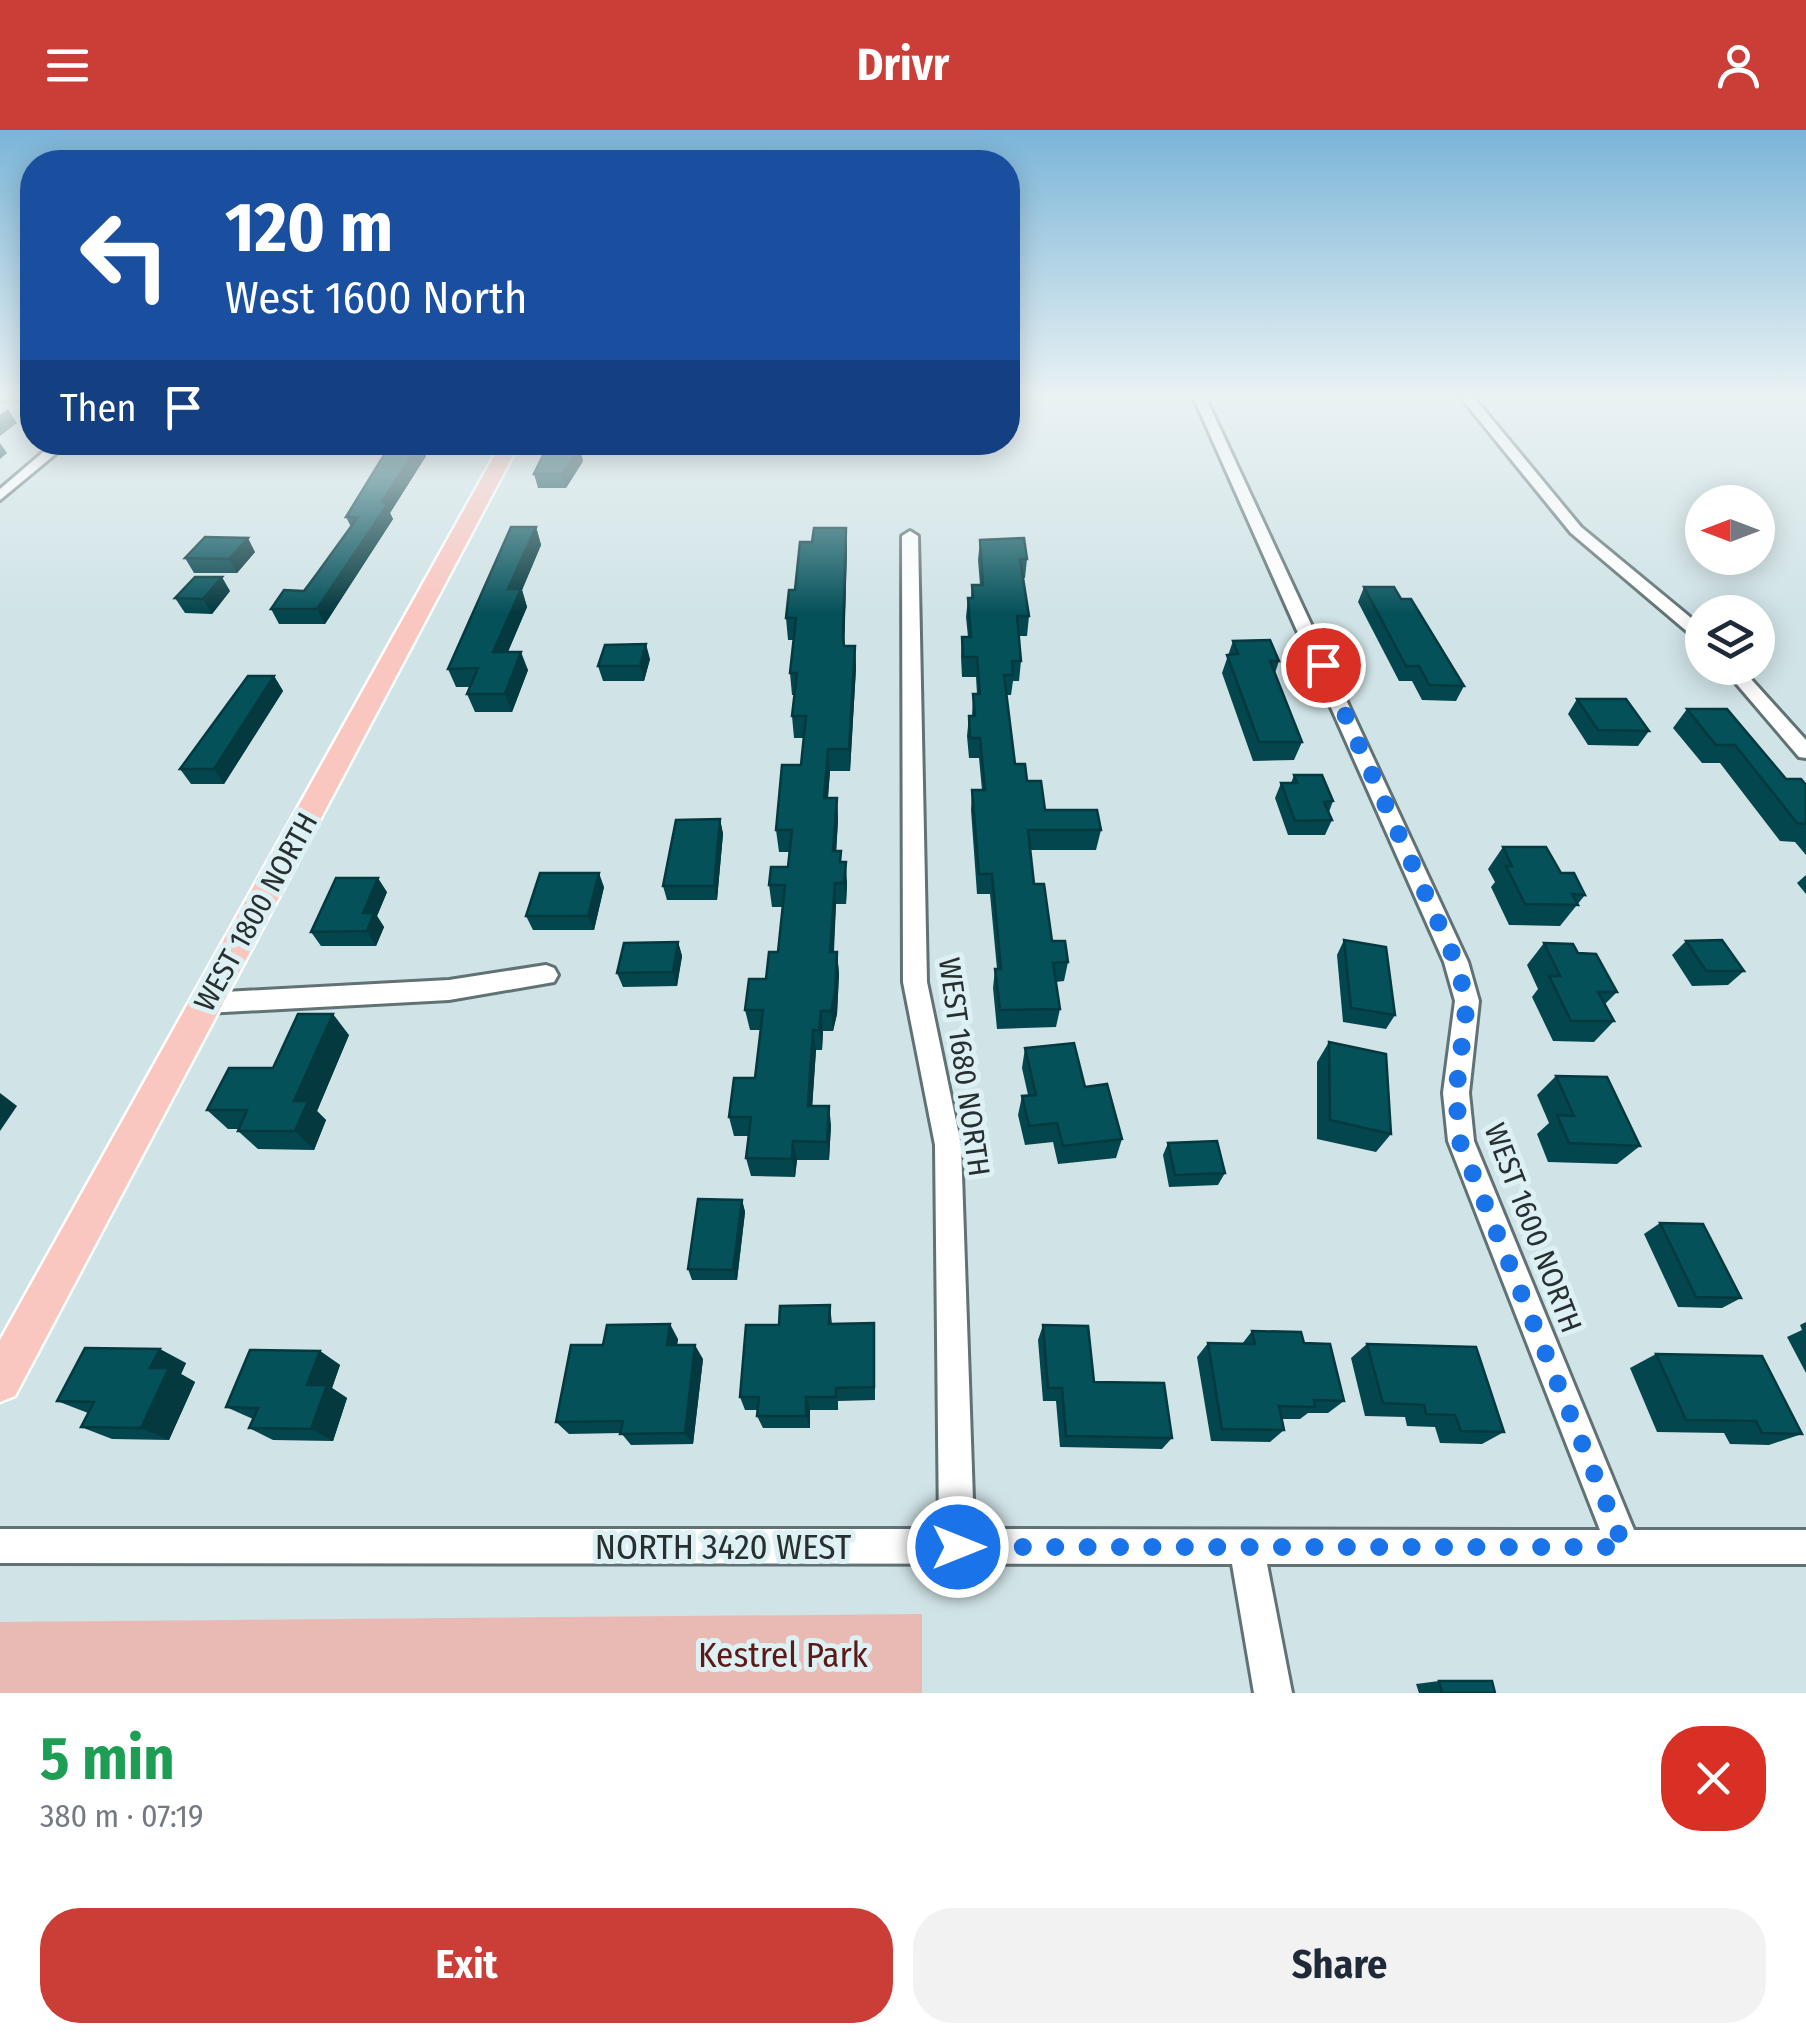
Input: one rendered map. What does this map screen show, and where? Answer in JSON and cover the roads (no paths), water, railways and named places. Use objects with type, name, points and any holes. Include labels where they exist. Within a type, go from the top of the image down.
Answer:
[{"type":"main road","name":"WEST 1800 NORTH","points":[[0,1381],[498,467]]},
{"type":"street","points":[[0,496],[34,467]]},
{"type":"street","name":"WEST 1600 NORTH","points":[[1232,467],[1456,962],[1467,1002],[1456,1093],[1460,1142],[1624,1547]]},
{"type":"street","points":[[1524,467],[1576,530],[1685,621]]},
{"type":"street","name":"WEST 1680 NORTH","points":[[910,536],[916,982],[948,1145],[958,1547]]},
{"type":"street","points":[[1747,685],[1806,752]]},
{"type":"street","points":[[206,1002],[449,990],[546,974]]},
{"type":"street","name":"NORTH 3420 WEST","points":[[0,1546],[1806,1547]]},
{"type":"street","points":[[1246,1547],[1273,1693]]},
{"type":"park label","name":"Kestrel Park","points":[[783,1655]]}]
